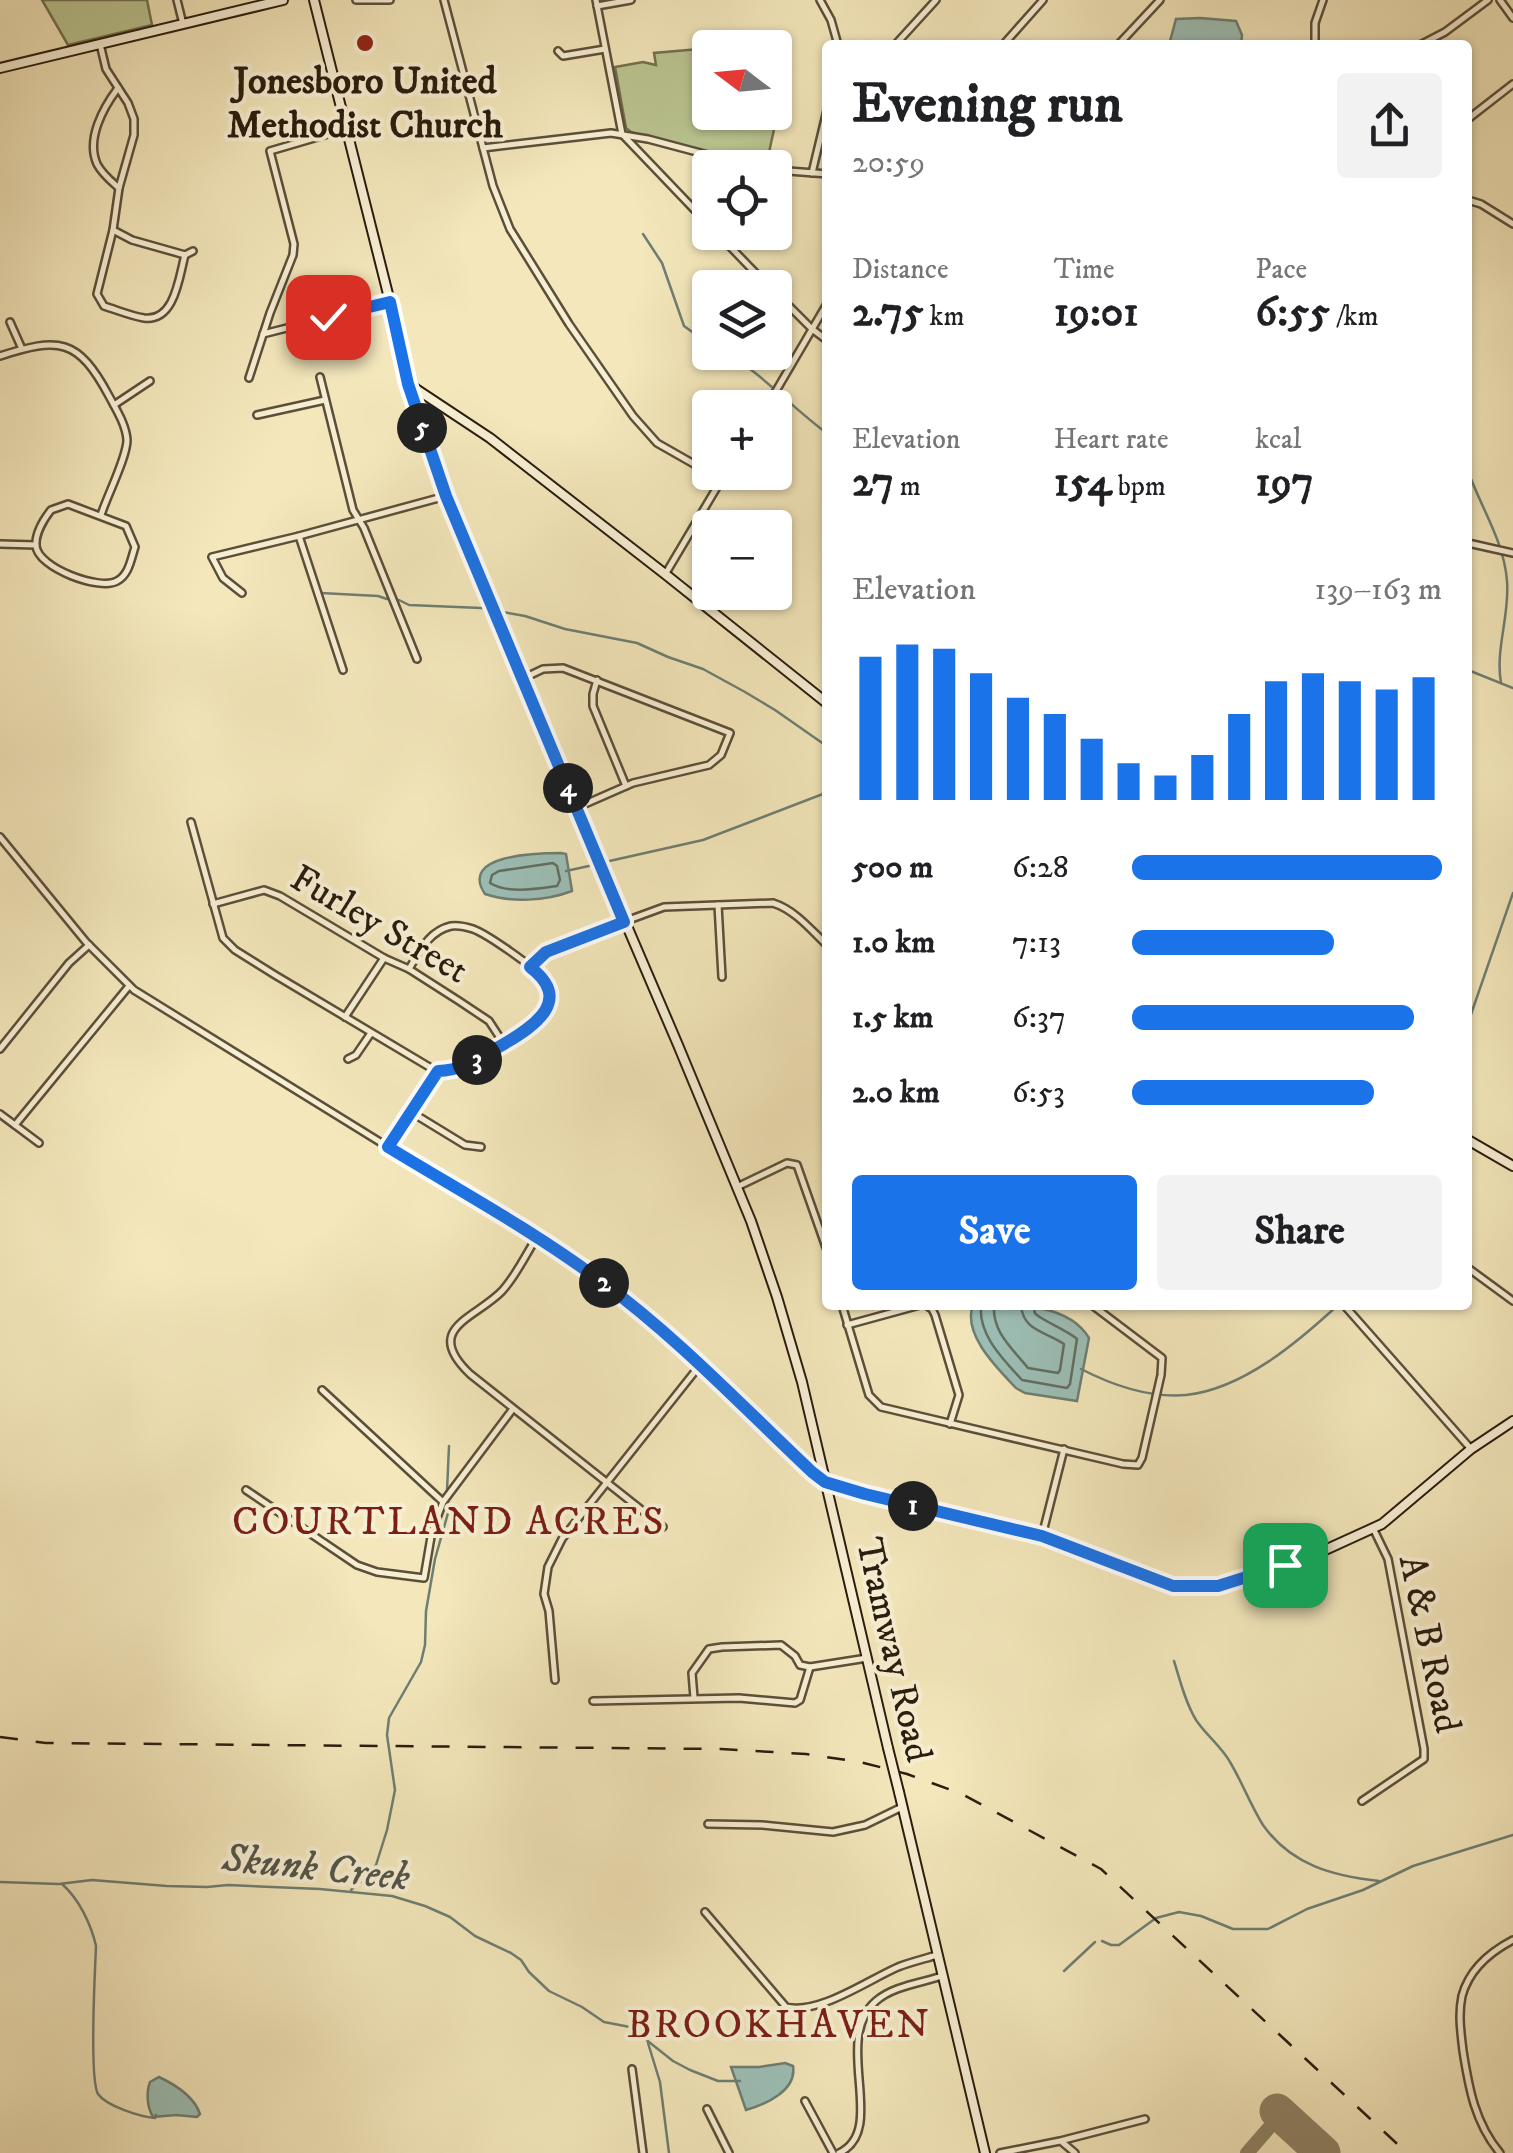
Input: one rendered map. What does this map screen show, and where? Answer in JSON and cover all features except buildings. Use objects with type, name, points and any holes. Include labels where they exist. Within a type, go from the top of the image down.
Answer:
[{"type":"main road","points":[[0,68],[283,0]]},
{"type":"main road","name":"Tramway Road","points":[[314,0],[408,384],[446,496],[737,1187],[778,1296],[802,1382],[985,2153]]},
{"type":"main road","points":[[408,384],[490,438],[822,699]]},
{"type":"main road","points":[[1472,1142],[1513,1166]]},
{"type":"main road","points":[[825,1482],[1042,1536],[1144,1577],[1194,1588],[1236,1582],[1325,1550],[1382,1524],[1471,1450],[1513,1421]]},
{"type":"street","points":[[177,0],[183,24]]},
{"type":"street","points":[[356,0],[390,0]]},
{"type":"street","points":[[444,0],[492,186],[510,229],[633,416],[657,443],[692,460]]},
{"type":"street","points":[[631,0],[596,3],[622,134],[692,207]]},
{"type":"street","points":[[820,0],[837,40]]},
{"type":"street","points":[[900,40],[936,0]]},
{"type":"street","points":[[1007,40],[1043,0]]},
{"type":"street","points":[[1123,40],[1160,0]]},
{"type":"street","points":[[1315,40],[1323,0]]},
{"type":"street","points":[[1430,40],[1488,0]]},
{"type":"street","points":[[1500,0],[1513,18]]},
{"type":"street","points":[[100,44],[106,69],[134,119],[134,135],[96,294],[104,306],[146,318],[160,317],[170,308],[189,253],[132,240],[113,230]]},
{"type":"street","points":[[558,51],[562,56],[606,49]]},
{"type":"street","points":[[1472,116],[1513,84]]},
{"type":"street","points":[[118,88],[104,106],[94,144],[98,167],[120,188]]},
{"type":"street","points":[[249,378],[293,256],[294,244],[270,150],[345,129]]},
{"type":"street","points":[[812,173],[822,131]]},
{"type":"street","points":[[482,148],[622,134],[692,151]]},
{"type":"street","points":[[792,171],[822,174]]},
{"type":"street","points":[[1472,201],[1513,224]]},
{"type":"street","points":[[734,250],[753,270]]},
{"type":"street","points":[[263,334],[390,302]]},
{"type":"street","points":[[792,309],[822,336]]},
{"type":"street","points":[[776,390],[822,312]]},
{"type":"street","points":[[10,322],[22,349]]},
{"type":"street","points":[[0,356],[50,343],[80,355],[93,367],[125,430],[126,443],[100,515]]},
{"type":"street","points":[[320,378],[353,510],[417,659]]},
{"type":"street","points":[[114,405],[150,381]]},
{"type":"street","points":[[257,416],[325,400]]},
{"type":"street","points":[[665,574],[716,490]]},
{"type":"street","points":[[242,593],[223,578],[212,557],[446,496]]},
{"type":"street","points":[[68,504],[126,526],[135,547],[123,578],[113,584],[96,583],[49,566],[36,544],[51,510],[68,504]]},
{"type":"street","points":[[299,536],[342,670]]},
{"type":"street","points":[[0,544],[36,544]]},
{"type":"street","points":[[1472,544],[1513,553]]},
{"type":"street","points":[[521,679],[557,667],[730,733],[721,755],[708,764],[626,786],[576,808]]},
{"type":"street","points":[[597,680],[593,706],[626,786]]},
{"type":"street","points":[[190,822],[223,938],[235,950],[438,1071],[452,1071],[504,1044],[528,1030],[548,1008],[550,990],[541,976],[474,929],[454,925],[436,932],[424,943],[409,969]]},
{"type":"street","points":[[0,837],[89,945],[129,986],[196,1031],[537,1237],[606,1284],[700,1364],[825,1482]]},
{"type":"street","name":"Furley Street","points":[[212,904],[264,890],[304,909],[409,969],[489,1022],[504,1044]]},
{"type":"street","points":[[530,967],[546,952],[664,908],[772,903],[784,906],[822,941]]},
{"type":"street","points":[[718,905],[722,977]]},
{"type":"street","points":[[0,1049],[69,963],[89,945]]},
{"type":"street","points":[[345,1017],[384,958]]},
{"type":"street","points":[[15,1125],[129,986]]},
{"type":"street","points":[[348,1059],[356,1055],[371,1033]]},
{"type":"street","points":[[388,1147],[438,1071]]},
{"type":"street","points":[[412,1112],[465,1145],[481,1148]]},
{"type":"street","points":[[0,1114],[39,1143]]},
{"type":"street","points":[[737,1187],[788,1163],[797,1165],[822,1223]]},
{"type":"street","points":[[537,1237],[504,1289],[458,1324],[452,1336],[452,1352],[458,1364],[512,1409],[663,1527]]},
{"type":"street","points":[[1472,1271],[1513,1301]]},
{"type":"street","points":[[844,1310],[868,1395],[881,1407],[1124,1464],[1138,1464],[1158,1392],[1162,1358],[1099,1310]]},
{"type":"street","points":[[848,1325],[904,1310]]},
{"type":"street","points":[[933,1310],[958,1395],[950,1424]]},
{"type":"street","points":[[1348,1310],[1471,1450]]},
{"type":"street","points":[[555,1680],[544,1594],[544,1580],[554,1552],[700,1364]]},
{"type":"street","points":[[322,1390],[443,1502]]},
{"type":"street","points":[[246,1490],[357,1565],[377,1572],[424,1578],[432,1530],[443,1502],[512,1409]]},
{"type":"street","points":[[1042,1536],[1064,1449]]},
{"type":"street","name":"A & B Road","points":[[1362,1801],[1424,1759],[1388,1559],[1373,1528]]},
{"type":"street","points":[[694,1698],[692,1674],[709,1650],[781,1645],[800,1665],[810,1667],[867,1658]]},
{"type":"street","points":[[593,1701],[739,1698],[794,1703],[800,1700],[810,1667]]},
{"type":"street","points":[[708,1824],[833,1832],[865,1824],[902,1807]]},
{"type":"street","points":[[705,1912],[786,2007],[798,2010],[937,1955]]},
{"type":"street","points":[[1500,2153],[1482,2128],[1472,2102],[1460,2009],[1467,1984],[1480,1963],[1513,1940]]},
{"type":"street","points":[[805,2102],[836,2153],[850,2148],[860,2134],[857,2068],[863,2018],[876,2002],[895,1990],[942,1976]]},
{"type":"street","points":[[632,2069],[643,2153]]},
{"type":"street","points":[[707,2109],[729,2153]]},
{"type":"street","points":[[1000,2153],[1145,2119]]},
{"type":"street","points":[[1060,2141],[1075,2153]]},
{"type":"green space","points":[[42,0],[147,0],[152,25],[68,45]]},
{"type":"green space","points":[[692,50],[692,130],[774,130],[770,150],[694,150],[626,128],[615,67],[643,62],[656,65],[654,53]]},
{"type":"water","points":[[1176,19],[1236,21],[1242,40],[1170,40]]},
{"type":"water","points":[[566,854],[572,891],[528,900],[485,894],[480,881],[482,871],[491,863],[520,855]]},
{"type":"water","points":[[972,1310],[1047,1310],[1079,1326],[1089,1338],[1077,1401],[1025,1393],[1016,1388],[977,1339]]},
{"type":"water","points":[[785,2063],[793,2066],[793,2075],[785,2089],[771,2100],[746,2110],[731,2067]]},
{"type":"water","points":[[159,2077],[184,2092],[200,2114],[153,2117],[148,2091],[150,2082]]},
{"type":"waterway","points":[[643,234],[662,263],[684,326],[692,332]]},
{"type":"waterway","points":[[751,370],[822,429]]},
{"type":"waterway","points":[[1472,480],[1505,566],[1501,683]]},
{"type":"waterway","points":[[321,593],[387,599]]},
{"type":"waterway","points":[[399,600],[409,605],[481,608],[637,643],[703,669],[775,710],[822,743]]},
{"type":"waterway","points":[[1472,672],[1513,688]]},
{"type":"waterway","points":[[605,862],[703,840],[822,794]]},
{"type":"waterway","points":[[566,871],[598,864]]},
{"type":"waterway","points":[[1472,1011],[1513,893]]},
{"type":"waterway","points":[[1081,1369],[1145,1392],[1186,1395],[1207,1391],[1268,1362],[1332,1310]]},
{"type":"waterway","points":[[447,1491],[449,1446]]},
{"type":"waterway","points":[[351,1890],[376,1865],[387,1830],[395,1790],[387,1735],[389,1718],[421,1662],[426,1611],[448,1499]]},
{"type":"waterway","points":[[1174,1661],[1196,1720],[1226,1756],[1274,1839],[1314,1866],[1379,1881]]},
{"type":"waterway","points":[[1102,1941],[1119,1945],[1156,1918],[1179,1912],[1233,1929],[1268,1929],[1413,1866],[1513,1835]]},
{"type":"waterway","name":"Skunk Creek","points":[[0,1882],[59,1884],[92,1880],[167,1886],[320,1889],[392,1896],[450,1917],[475,1936],[521,1960],[549,1991],[604,2022],[630,2027],[673,2061],[718,2081],[740,2081]]},
{"type":"waterway","points":[[62,1884],[84,1912],[96,1946],[93,2047],[98,2094],[124,2110],[155,2118],[156,2115]]},
{"type":"waterway","points":[[1064,1971],[1095,1942]]},
{"type":"waterway","points":[[648,2043],[660,2082],[669,2153]]},
{"type":"taxiway","points":[[1247,2153],[1281,2114]]},
{"type":"runway","points":[[1277,2111],[1323,2153]]},
{"type":"railway","points":[[0,1737],[46,1743],[721,1749],[806,1754],[907,1774],[962,1794],[1101,1869],[1407,2153]]},
{"type":"place","name":"Jonesboro United Methodist Church","points":[[365,43]]},
{"type":"district","name":"COURTLAND ACRES","points":[[449,1523]]},
{"type":"district","name":"BROOKHAVEN","points":[[779,2026]]},
{"type":"route","points":[[328,317],[390,302],[408,384],[446,496],[624,922],[546,952],[530,967],[550,990],[548,1008],[540,1020],[475,1061],[452,1071],[438,1071],[388,1147],[537,1237],[606,1284],[700,1364],[825,1482],[1042,1536],[1173,1586],[1218,1586],[1285,1565]]}]
